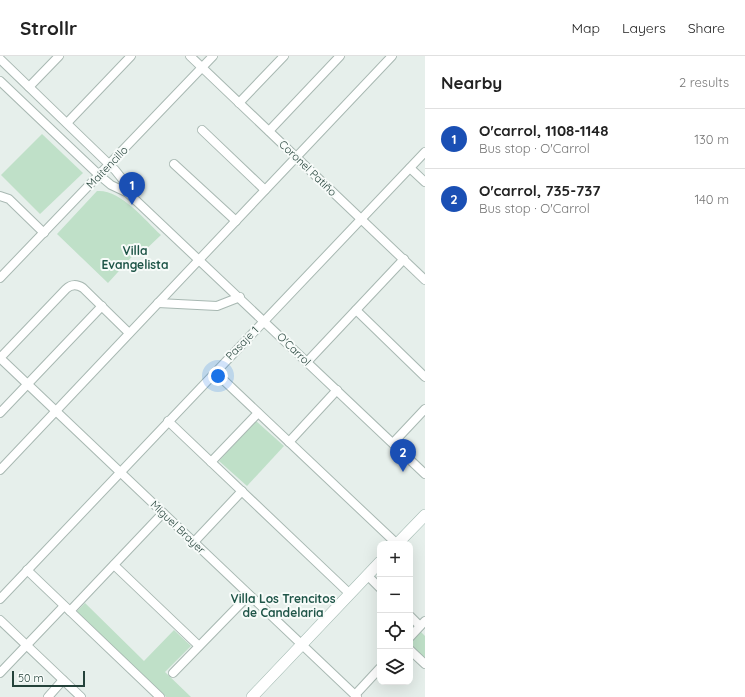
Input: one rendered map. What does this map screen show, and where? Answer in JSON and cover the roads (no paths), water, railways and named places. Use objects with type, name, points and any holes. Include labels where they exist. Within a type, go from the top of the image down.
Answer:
[{"type":"main road","points":[[400,541],[425,515]]},
{"type":"main road","points":[[254,697],[377,565]]},
{"type":"street","points":[[29,88],[59,56]]},
{"type":"street","points":[[67,123],[131,56]]},
{"type":"street","name":"Coronel Patiño","points":[[190,56],[425,280]]},
{"type":"street","name":"Maitencillo","points":[[0,278],[213,56]]},
{"type":"street","points":[[239,103],[284,56]]},
{"type":"street","points":[[269,131],[340,56]]},
{"type":"street","points":[[0,470],[392,56]]},
{"type":"street","name":"O'Carrol","points":[[0,59],[110,164],[120,176],[128,193]]},
{"type":"street","name":"O'Carrol","points":[[0,81],[99,175],[111,185],[128,193],[264,320],[425,474]]},
{"type":"street","points":[[202,130],[264,190]]},
{"type":"street","name":"Pasaje 1","points":[[0,599],[425,152]]},
{"type":"street","points":[[174,164],[236,221]]},
{"type":"street","points":[[410,168],[425,182]]},
{"type":"street","points":[[1,196],[9,199],[44,233]]},
{"type":"street","points":[[307,362],[404,259]]},
{"type":"street","points":[[0,358],[66,289],[74,285],[80,286],[129,333]]},
{"type":"street","points":[[158,303],[218,306],[240,298]]},
{"type":"street","points":[[0,413],[102,306]]},
{"type":"street","points":[[356,310],[425,377]]},
{"type":"street","name":"Miguel Brayer","points":[[0,358],[356,696]]},
{"type":"street","points":[[215,372],[394,541]]},
{"type":"street","points":[[289,442],[337,390]]},
{"type":"street","points":[[392,443],[425,409]]},
{"type":"street","points":[[211,462],[258,413]]},
{"type":"street","points":[[168,421],[350,594]]},
{"type":"street","points":[[194,542],[242,491]]},
{"type":"street","points":[[0,673],[27,645],[114,565],[163,513]]},
{"type":"street","points":[[114,565],[199,646]]},
{"type":"street","points":[[27,570],[160,697]]},
{"type":"street","points":[[367,576],[377,585]]},
{"type":"street","points":[[173,673],[249,594]]},
{"type":"street","points":[[413,618],[423,624],[413,634]]},
{"type":"street","points":[[0,620],[81,697]]},
{"type":"street","points":[[413,653],[425,664]]},
{"type":"street","points":[[356,696],[377,672]]},
{"type":"street","points":[[48,697],[63,680]]},
{"type":"place","name":"O'carrol, 1108-1148","points":[[132,205]]},
{"type":"place","name":"O'carrol, 735-737","points":[[403,472]]},
{"type":"district","name":"Villa Evangelista","points":[[135,258]]},
{"type":"district","name":"Villa Los Trencitos de Candelaria","points":[[283,606]]}]
